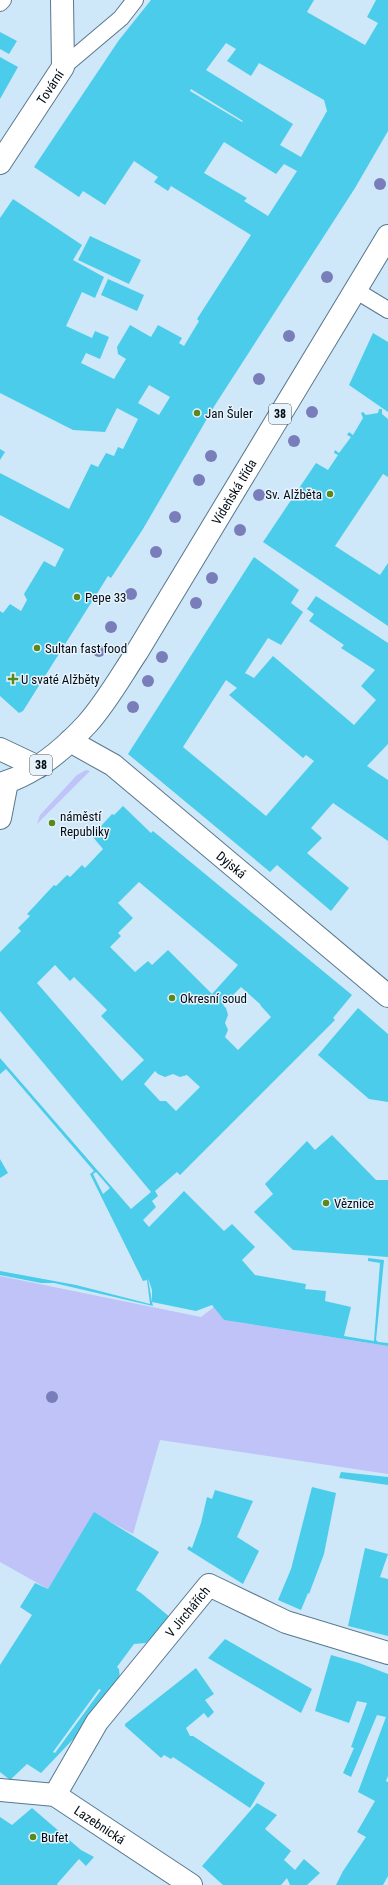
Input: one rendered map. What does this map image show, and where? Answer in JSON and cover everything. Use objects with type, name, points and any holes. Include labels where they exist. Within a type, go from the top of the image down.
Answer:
[{"type":"street","name":"Tovární","points":[[0,163],[63,67],[62,0]]},
{"type":"street","name":"Vídeňská třída","points":[[70,741],[87,724],[137,652],[388,236]]},
{"type":"street","name":"38","points":[[4,783],[38,766],[70,741]]},
{"type":"street","name":"Dyjská","points":[[70,741],[113,765],[388,996]]},
{"type":"street","points":[[0,749],[38,766]]},
{"type":"street","points":[[0,818],[4,783]]},
{"type":"street","name":"V Jirchářích","points":[[55,1795],[97,1722],[209,1585],[286,1622],[388,1653]]},
{"type":"street","name":"Lazebnická","points":[[0,1790],[55,1795],[191,1885]]},
{"type":"lane","points":[[0,3],[4,0]]},
{"type":"lane","points":[[63,67],[121,18],[135,0]]},
{"type":"lane","points":[[355,290],[388,310]]},
{"type":"shaded area","points":[[86,770],[90,771],[37,824],[40,815],[77,775]]},
{"type":"shaded area","points":[[0,1276],[201,1317],[214,1307],[224,1320],[388,1346],[388,1474],[160,1440],[133,1534],[94,1513],[48,1589],[0,1562]]},
{"type":"building","points":[[151,0],[314,0],[307,12],[365,45],[378,23],[367,17],[376,0],[388,0],[388,131],[355,188],[215,405],[143,529],[111,578],[108,576],[23,711],[19,713],[0,696],[0,611],[3,613],[10,604],[21,611],[27,600],[24,594],[44,561],[55,567],[64,549],[0,515],[0,473],[69,509],[91,464],[98,467],[106,453],[114,456],[118,447],[123,449],[138,419],[117,408],[105,432],[73,430],[0,393],[0,218],[13,199],[82,245],[73,260],[104,277],[95,298],[82,292],[66,326],[92,338],[95,331],[109,337],[100,359],[86,353],[81,363],[114,379],[126,359],[118,354],[117,347],[130,325],[151,337],[158,325],[182,338],[179,343],[184,346],[199,321],[197,319],[251,235],[171,186],[168,191],[154,182],[158,177],[134,161],[105,205],[83,191],[79,197],[34,167],[119,40]],"holes":[[[226,43],[236,49],[227,61],[251,76],[259,63],[324,100],[327,111],[301,157],[280,145],[293,124],[206,70]],[[191,89],[243,121],[242,122],[190,91]],[[224,142],[276,174],[284,164],[297,171],[268,216],[244,201],[247,198],[204,173]],[[149,385],[170,397],[159,415],[138,403]]]},
{"type":"building","points":[[0,32],[17,41],[9,54],[0,49]]},
{"type":"building","points":[[0,57],[18,67],[0,99]]},
{"type":"building","points":[[90,236],[141,260],[129,284],[78,260]]},
{"type":"building","points":[[108,279],[144,295],[137,311],[101,295]]},
{"type":"building","points":[[373,333],[388,342],[388,412],[349,385]]},
{"type":"building","name":"Sv. Alžběta","points":[[379,409],[382,409],[382,414],[388,419],[388,477],[383,474],[335,546],[380,575],[388,563],[388,626],[263,542],[316,463],[328,470],[338,455],[334,453],[335,450],[339,453],[351,437],[347,435],[349,432],[353,435],[363,418],[361,413],[363,412],[366,415],[378,413]]},
{"type":"building","points":[[0,449],[5,452],[0,460]]},
{"type":"building","points":[[254,557],[299,590],[291,603],[303,612],[281,645],[268,638],[245,673],[254,678],[273,656],[354,725],[376,700],[361,686],[375,670],[341,648],[344,645],[309,621],[314,614],[307,609],[316,596],[388,643],[388,744],[367,766],[388,780],[388,841],[333,803],[311,828],[322,838],[307,853],[349,888],[331,911],[277,865],[270,872],[128,754]],"holes":[[[226,680],[237,688],[229,695],[303,758],[306,755],[314,761],[266,816],[183,747]]]},
{"type":"building","name":"Okresní soud","points":[[123,806],[151,833],[153,831],[352,995],[333,1018],[335,1020],[180,1175],[177,1172],[155,1191],[158,1196],[152,1201],[156,1207],[143,1220],[149,1227],[184,1191],[224,1231],[232,1224],[255,1247],[242,1260],[255,1275],[306,1284],[305,1289],[326,1291],[325,1301],[351,1307],[344,1336],[374,1341],[380,1263],[368,1261],[368,1258],[384,1260],[376,1340],[378,1342],[388,1343],[388,1346],[224,1320],[212,1305],[196,1311],[152,1302],[153,1306],[54,1283],[41,1283],[0,1275],[0,1271],[76,1285],[150,1304],[147,1280],[143,1281],[90,1174],[94,1171],[6,1069],[0,1074],[0,1058],[131,1209],[151,1192],[0,1011],[0,952],[21,931],[18,928],[30,916],[27,914],[54,885],[56,886],[67,875],[70,877],[82,865],[85,868],[103,849],[92,836],[112,814],[114,815]],"holes":[[[139,882],[238,965],[212,994],[168,950],[152,965],[148,961],[135,972],[110,947],[121,936],[118,933],[133,918],[118,903]],[[55,965],[70,981],[74,977],[107,1010],[101,1016],[144,1060],[122,1081],[37,983]],[[241,987],[260,1004],[271,1017],[238,1050],[225,1037],[228,1030],[225,1023],[228,1015],[226,1008],[223,1005]],[[155,1071],[165,1077],[173,1074],[180,1077],[187,1075],[200,1087],[176,1111],[166,1101],[160,1101],[144,1084]],[[96,1172],[110,1188],[103,1194],[93,1174]],[[148,1278],[152,1290],[152,1302]]]},
{"type":"building","points":[[358,1008],[388,1034],[388,1102],[369,1099],[318,1055]]},
{"type":"building","name":"Věznice","points":[[332,1135],[376,1180],[388,1180],[388,1257],[293,1250],[254,1212],[273,1194],[265,1184],[307,1141],[315,1150]]},
{"type":"building","points":[[0,1159],[8,1173],[0,1178]]},
{"type":"building","points":[[341,1472],[388,1477],[388,1485],[339,1478]]},
{"type":"building","points":[[312,1487],[336,1493],[324,1554],[309,1594],[308,1593],[301,1610],[278,1600],[291,1569]]},
{"type":"building","points":[[215,1490],[253,1501],[237,1537],[259,1551],[243,1584],[187,1549],[189,1546],[192,1548],[201,1523],[207,1497],[212,1499]]},
{"type":"building","points":[[94,1512],[159,1552],[136,1590],[171,1618],[146,1643],[134,1644],[117,1667],[119,1669],[121,1689],[41,1773],[27,1764],[10,1780],[0,1772],[0,1665],[32,1615],[20,1607],[35,1583],[48,1589]],"holes":[[[99,1689],[101,1690],[55,1753],[53,1752]]]},
{"type":"building","points":[[365,1548],[388,1554],[380,1577],[388,1579],[388,1636],[348,1626]]},
{"type":"building","points":[[225,1639],[312,1689],[301,1713],[208,1658]]},
{"type":"building","points":[[331,1655],[359,1663],[388,1674],[388,1776],[386,1781],[388,1782],[388,1876],[383,1885],[336,1885],[343,1871],[366,1837],[357,1832],[375,1801],[358,1792],[386,1717],[377,1715],[351,1777],[343,1773],[354,1748],[351,1747],[367,1703],[357,1701],[349,1723],[315,1711]]},
{"type":"building","points":[[196,1668],[214,1694],[205,1700],[214,1712],[208,1718],[204,1713],[186,1728],[190,1736],[193,1736],[265,1783],[250,1808],[173,1757],[171,1759],[164,1755],[161,1758],[125,1726],[125,1724]]},
{"type":"building","points":[[257,1803],[277,1815],[265,1829],[291,1851],[284,1860],[295,1870],[304,1859],[320,1873],[307,1885],[290,1885],[287,1878],[281,1885],[223,1885],[202,1866]]},
{"type":"building","name":"Bufet","points":[[32,1808],[81,1850],[94,1857],[86,1866],[79,1859],[57,1884],[58,1885],[0,1885],[0,1817],[12,1825]]},
{"type":"place","name":"Jan Šuler","points":[[197,413]]},
{"type":"place","name":"Sv. Alžběta","points":[[330,494]]},
{"type":"place","name":"Pepe 33","points":[[77,597]]},
{"type":"place","name":"Sultan fast food","points":[[37,648]]},
{"type":"place","name":"U svaté Alžběty","points":[[13,679]]},
{"type":"place","name":"náměstí Republiky","points":[[52,823]]},
{"type":"place","name":"Okresní soud","points":[[172,998]]},
{"type":"place","name":"Věznice","points":[[326,1203]]},
{"type":"place","name":"Bufet","points":[[33,1837]]}]
